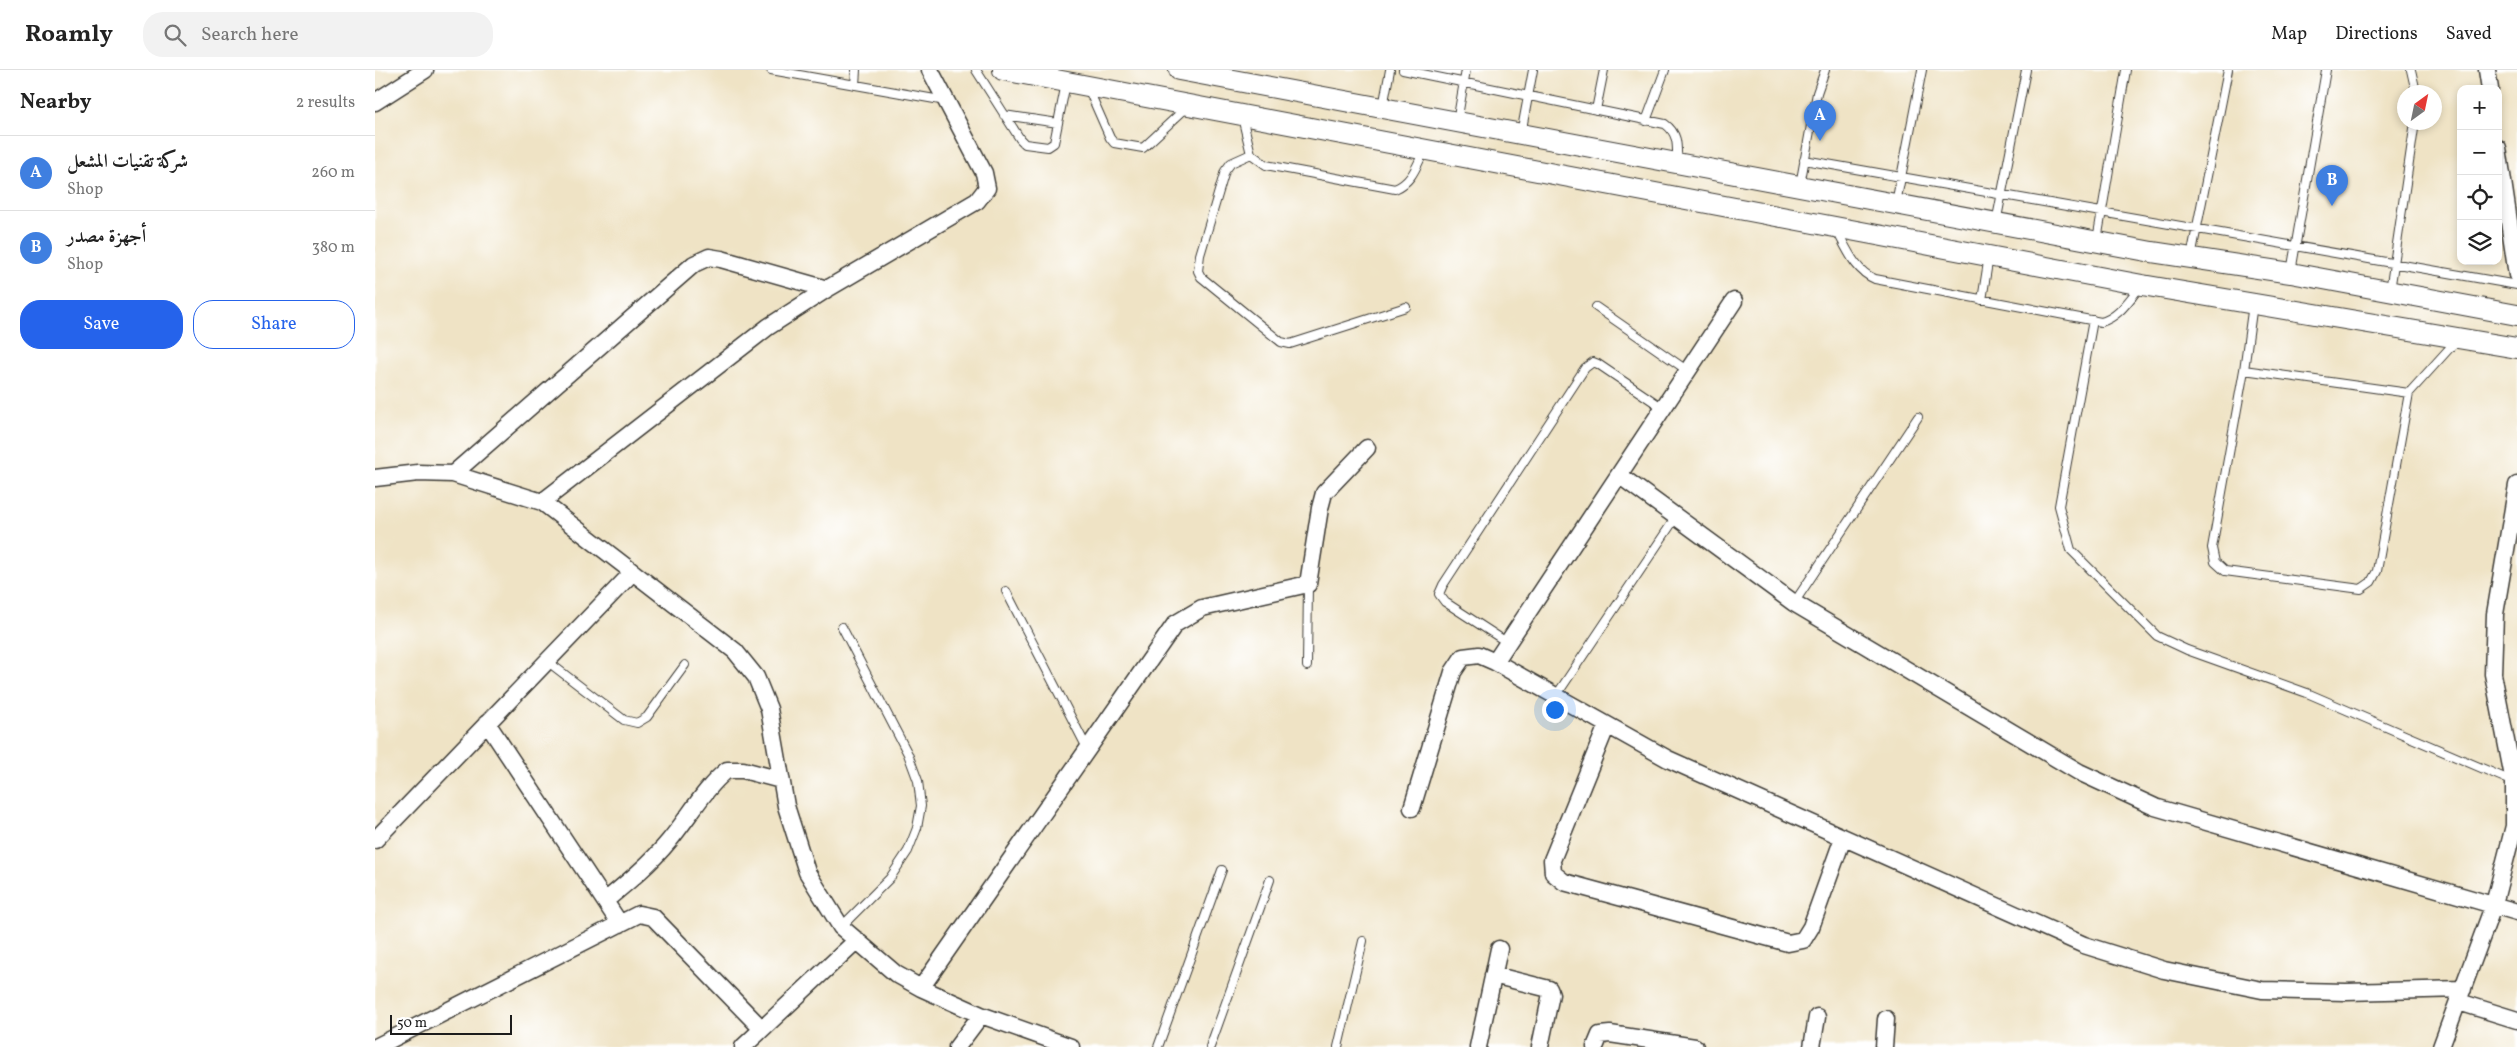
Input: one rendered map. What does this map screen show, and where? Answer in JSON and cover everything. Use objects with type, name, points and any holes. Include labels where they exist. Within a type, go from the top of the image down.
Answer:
[{"type":"street","points":[[375,102],[425,70]]},
{"type":"street","points":[[542,502],[768,327],[827,289],[977,201],[987,188],[984,173],[931,70]]},
{"type":"street","points":[[1003,70],[1424,151],[2142,285],[2253,302],[2517,348]]},
{"type":"street","points":[[1179,70],[2097,242],[2291,273],[2517,315]]},
{"type":"street","points":[[2487,70],[2489,85]]},
{"type":"street","points":[[2502,175],[2517,275]]},
{"type":"street","points":[[2510,229],[2517,212]]},
{"type":"street","points":[[453,474],[694,264],[709,257],[721,259],[827,289]]},
{"type":"street","points":[[1495,662],[1734,301]]},
{"type":"street","points":[[921,988],[1175,624],[1202,608],[1308,584],[1324,493],[1367,448]]},
{"type":"street","points":[[375,478],[418,473],[453,474],[542,502],[735,650],[756,677],[769,709],[786,806],[807,872],[841,928],[896,974],[921,988],[981,1015],[1071,1047]]},
{"type":"street","points":[[1619,475],[1794,603],[2079,772],[2155,807],[2517,912]]},
{"type":"street","points":[[2441,1047],[2494,904],[2514,826],[2514,782],[2493,674],[2495,614],[2517,485]]},
{"type":"street","points":[[375,840],[633,572]]},
{"type":"street","points":[[1412,808],[1453,672],[1463,657],[1479,655],[1495,662],[1668,759],[2084,946],[2164,970],[2262,990],[2461,996],[2517,1020]]},
{"type":"street","points":[[487,723],[620,924]]},
{"type":"street","points":[[1607,725],[1552,860],[1553,873],[1564,882],[1788,943],[1803,940],[1811,927],[1843,838]]},
{"type":"street","points":[[605,901],[643,871],[669,842],[714,780],[727,770],[743,770],[781,780]]},
{"type":"street","points":[[376,1047],[639,914],[653,917],[762,1029]]},
{"type":"street","points":[[743,1047],[857,940]]},
{"type":"street","points":[[1478,1047],[1499,948]]},
{"type":"street","points":[[1493,976],[1549,989],[1551,994],[1540,1047]]},
{"type":"street","points":[[957,1047],[981,1015]]},
{"type":"street","points":[[1812,1047],[1817,1018]]},
{"type":"street","points":[[1884,1047],[1886,1019]]},
{"type":"street","points":[[1595,1047],[1600,1035],[1610,1034],[1695,1047]]},
{"type":"lane","points":[[775,70],[947,102]]},
{"type":"lane","points":[[855,85],[857,70]]},
{"type":"lane","points":[[976,70],[1019,139],[1025,144],[1048,147],[1054,143],[1067,82]]},
{"type":"lane","points":[[1383,109],[1390,70]]},
{"type":"lane","points":[[1403,70],[1665,124],[1673,130],[1677,139],[1677,164]]},
{"type":"lane","points":[[1457,123],[1466,70]]},
{"type":"lane","points":[[1521,134],[1533,70]]},
{"type":"lane","points":[[1597,110],[1604,70]]},
{"type":"lane","points":[[1646,121],[1665,70]]},
{"type":"lane","points":[[1799,186],[1817,93],[1825,70]]},
{"type":"lane","points":[[1896,204],[1922,70]]},
{"type":"lane","points":[[1996,223],[2025,70]]},
{"type":"lane","points":[[2097,242],[2127,70]]},
{"type":"lane","points":[[2191,258],[2228,70]]},
{"type":"lane","points":[[2291,273],[2326,70]]},
{"type":"lane","points":[[2411,70],[2414,85]]},
{"type":"lane","points":[[1087,86],[1114,143],[1143,148],[1188,105]]},
{"type":"lane","points":[[1004,115],[1058,123]]},
{"type":"lane","points":[[1241,115],[1251,154],[1266,165],[1395,189],[1405,185],[1411,178],[1424,151]]},
{"type":"lane","points":[[2390,292],[2414,130]]},
{"type":"lane","points":[[1251,154],[1231,163],[1225,170],[1200,255],[1198,271],[1201,277],[1281,342],[1290,344],[1406,307]]},
{"type":"lane","points":[[1804,160],[2101,214],[2295,245],[2517,285]]},
{"type":"lane","points":[[1835,228],[1859,268],[1866,276],[2101,322],[2111,319],[2142,285]]},
{"type":"lane","points":[[1983,300],[1989,256]]},
{"type":"lane","points":[[2253,302],[2244,370],[2212,548],[2215,562],[2225,571],[2361,588],[2371,582],[2377,571],[2409,393],[2459,337]]},
{"type":"lane","points":[[1596,307],[1688,371]]},
{"type":"lane","points":[[2093,320],[2059,506],[2071,550],[2157,636],[2187,650],[2307,693],[2514,782]]},
{"type":"lane","points":[[1508,643],[1445,602],[1439,594],[1443,585],[1585,368],[1593,362],[1598,364],[1663,408]]},
{"type":"lane","points":[[2244,370],[2409,393]]},
{"type":"lane","points":[[1794,603],[1918,418]]},
{"type":"lane","points":[[1556,696],[1676,517]]},
{"type":"lane","points":[[1307,666],[1308,584]]},
{"type":"lane","points":[[1006,592],[1087,748]]},
{"type":"lane","points":[[841,928],[890,878],[908,851],[917,828],[921,806],[918,781],[908,754],[842,627]]},
{"type":"lane","points":[[547,661],[624,720],[637,723],[647,717],[685,665]]},
{"type":"lane","points":[[1158,1047],[1222,870]]},
{"type":"lane","points":[[1210,1047],[1270,880]]},
{"type":"lane","points":[[1338,1047],[1363,942]]},
{"type":"place","name":"شركة تقنيات المشعل","points":[[1820,141]]},
{"type":"place","name":"أجهزة مصدر","points":[[2332,206]]}]
